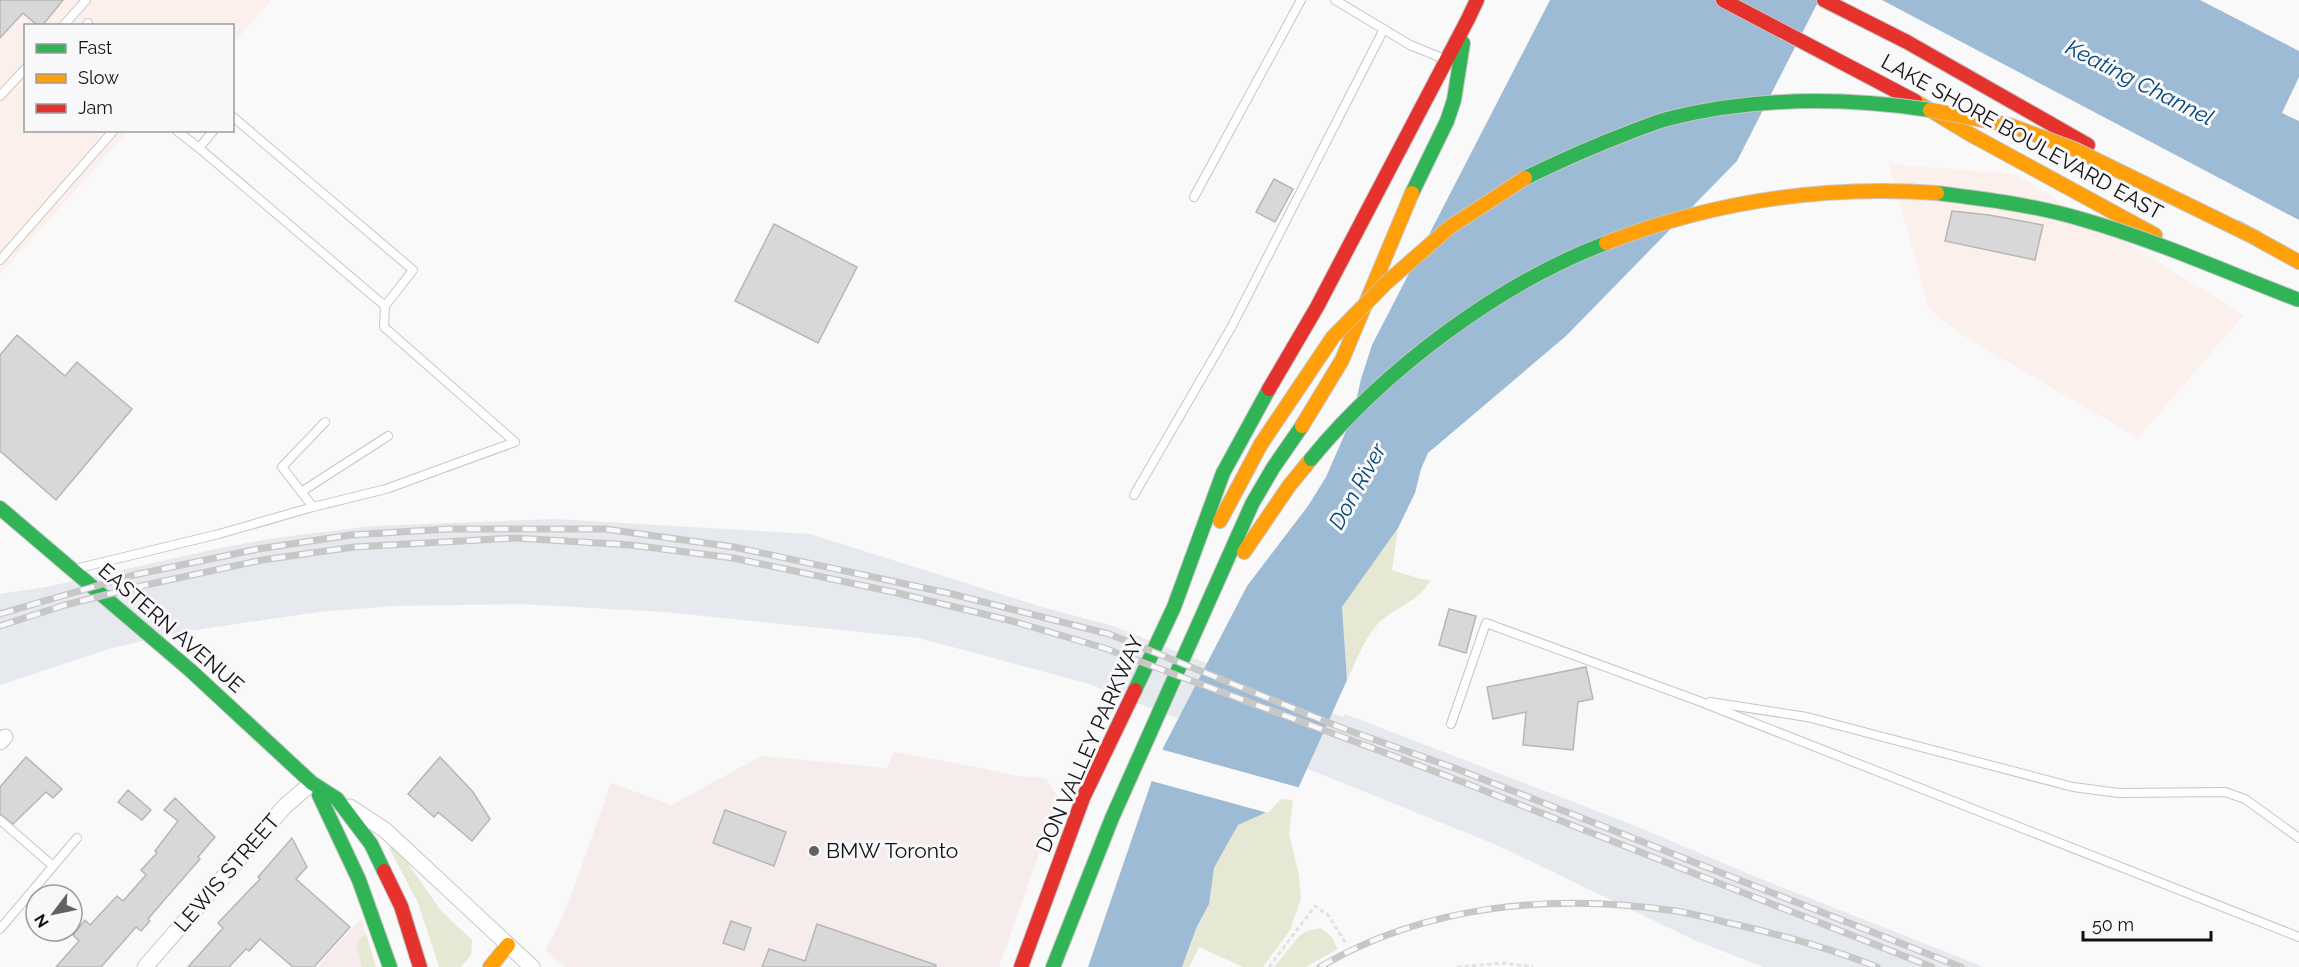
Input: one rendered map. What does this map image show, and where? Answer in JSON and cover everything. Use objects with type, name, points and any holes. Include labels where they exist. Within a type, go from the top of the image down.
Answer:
[{"type":"main road","points":[[1174,607],[1223,473],[1262,400],[1317,307],[1477,0]]},
{"type":"main road","name":"LAKE SHORE BOULEVARD EAST","points":[[1723,0],[1885,84],[1968,133],[2299,313]]},
{"type":"main road","name":"LAKE SHORE BOULEVARD EAST","points":[[1824,0],[1907,42],[2060,130],[2299,261]]},
{"type":"main road","points":[[1053,967],[1107,829],[1252,504],[1273,468],[1311,414],[1342,360],[1393,234],[1426,162],[1448,121],[1454,100],[1468,19]]},
{"type":"main road","points":[[1174,607],[1261,444],[1333,337],[1386,283],[1450,227],[1525,178],[1592,146],[1666,120],[1735,106],[1831,100],[1888,104],[2009,125],[2074,148],[2299,261]]},
{"type":"main road","points":[[1197,627],[1249,544],[1311,459],[1334,431],[1383,384],[1438,340],[1498,297],[1594,247],[1690,214],[1734,204],[1802,195],[1887,189],[2006,201],[2087,220],[2172,248],[2299,300]]},
{"type":"main road","name":"EASTERN AVENUE","points":[[0,508],[190,670],[312,783],[337,799],[370,844],[381,865],[401,906],[420,967]]},
{"type":"main road","name":"DON VALLEY PARKWAY","points":[[1021,967],[1083,798],[1174,607]]},
{"type":"main road","name":"EASTERN AVENUE","points":[[312,783],[346,847],[370,902],[390,967]]},
{"type":"main road","points":[[490,967],[508,945]]},
{"type":"street","name":"LEWIS STREET","points":[[145,967],[291,800],[312,783]]},
{"type":"street","points":[[337,799],[383,828],[532,967]]},
{"type":"lane","points":[[65,24],[86,0]]},
{"type":"lane","points":[[1194,196],[1301,0]]},
{"type":"lane","points":[[1335,0],[1410,45],[1446,60]]},
{"type":"lane","points":[[1134,495],[1232,326],[1384,29]]},
{"type":"lane","points":[[0,96],[24,70]]},
{"type":"lane","points":[[71,569],[219,534],[386,489],[516,442],[384,327],[385,306],[413,270],[234,118]]},
{"type":"lane","points":[[0,260],[112,132]]},
{"type":"lane","points":[[179,132],[385,306]]},
{"type":"lane","points":[[199,148],[212,132]]},
{"type":"lane","points":[[313,507],[282,467],[325,422]]},
{"type":"lane","points":[[301,492],[388,436]]},
{"type":"lane","points":[[1451,724],[1486,623],[1696,700],[2299,937]]},
{"type":"lane","points":[[1696,700],[1807,717],[2073,787],[2119,793],[2225,792],[2245,799],[2299,838]]},
{"type":"lane","points":[[0,820],[53,866]]},
{"type":"lane","points":[[0,928],[77,838]]},
{"type":"path","points":[[1269,967],[1315,906],[1328,915],[1347,945]]},
{"type":"path","points":[[1457,967],[1504,963],[1533,967]]},
{"type":"shaded area","points":[[0,0],[271,0],[234,43],[234,24],[24,24],[24,132],[128,132],[0,274]]},
{"type":"shaded area","points":[[1889,164],[2015,174],[2244,315],[2138,438],[1965,337],[1929,309]]},
{"type":"shaded area","points":[[555,519],[810,534],[1042,607],[1113,626],[1343,717],[1345,714],[1633,825],[1766,881],[1984,967],[1763,967],[1694,940],[1499,846],[1323,775],[1089,684],[919,638],[665,612],[521,604],[394,606],[318,612],[182,632],[112,648],[0,685],[0,594],[46,587],[275,538],[372,526]]},
{"type":"shaded area","name":"BMW Toronto","points":[[894,752],[1016,776],[1046,778],[1059,798],[999,967],[565,967],[545,950],[571,896],[611,783],[672,805],[761,756],[887,768]]},
{"type":"shaded area","points":[[361,918],[376,967],[317,967]]},
{"type":"green space","points":[[1398,528],[1392,570],[1430,580],[1420,594],[1382,620],[1371,632],[1347,680],[1342,607]]},
{"type":"green space","points":[[1280,796],[1293,798],[1289,834],[1299,875],[1301,899],[1290,930],[1263,967],[1243,967],[1199,947],[1189,967],[1182,967],[1196,929],[1202,920],[1214,868],[1238,825],[1265,813]]},
{"type":"green space","points":[[391,846],[407,862],[442,912],[472,940],[471,955],[461,967],[439,967],[418,903],[389,848]]},
{"type":"green space","points":[[1321,928],[1331,936],[1338,949],[1306,967],[1274,967],[1299,936],[1307,931]]},
{"type":"green space","points":[[366,934],[376,967],[362,967],[356,943]]},
{"type":"water","name":"Don River","points":[[1550,0],[1819,0],[1737,161],[1566,336],[1428,453],[1415,493],[1398,528],[1342,607],[1347,680],[1297,791],[1280,796],[1265,813],[1238,825],[1214,868],[1209,904],[1196,929],[1182,967],[1088,967],[1163,748],[1247,586],[1308,506],[1326,477],[1353,415],[1372,345]]},
{"type":"water","name":"Keating Channel","points":[[1882,0],[2200,0],[2299,51],[2299,77],[2282,113],[2299,121],[2299,220]]},
{"type":"pier","points":[[1160,749],[1301,788],[1295,800],[1281,799],[1268,813],[1148,780]]},
{"type":"building","points":[[0,0],[63,0],[44,24],[36,24],[23,13],[0,38]]},
{"type":"building","points":[[1274,179],[1293,189],[1275,222],[1256,212]]},
{"type":"building","points":[[1952,211],[2043,225],[2035,260],[1945,241]]},
{"type":"building","points":[[774,224],[857,267],[818,343],[735,301]]},
{"type":"building","points":[[17,335],[65,376],[77,362],[132,409],[56,500],[0,451],[0,355]]},
{"type":"building","points":[[1449,609],[1476,616],[1466,653],[1439,645]]},
{"type":"building","points":[[1586,667],[1593,699],[1578,702],[1573,750],[1523,745],[1526,712],[1493,719],[1487,687]]},
{"type":"building","points":[[26,757],[62,789],[53,798],[46,792],[13,824],[0,814],[0,787]]},
{"type":"building","points":[[440,757],[473,792],[490,819],[472,841],[438,812],[434,817],[408,794]]},
{"type":"building","points":[[128,790],[151,810],[142,820],[118,802]]},
{"type":"building","points":[[175,798],[215,837],[198,857],[200,859],[148,919],[150,921],[141,931],[136,927],[101,967],[56,967],[77,943],[84,943],[85,920],[90,925],[117,896],[123,901],[146,875],[141,870],[157,853],[155,851],[178,821],[164,810]]},
{"type":"building","points":[[725,810],[786,832],[774,866],[713,843]]},
{"type":"building","points":[[292,838],[307,867],[296,879],[350,927],[314,967],[293,967],[260,939],[249,951],[246,949],[229,967],[188,967],[223,928],[218,923],[260,879],[258,877]]},
{"type":"building","points":[[731,921],[751,928],[744,950],[723,943]]},
{"type":"building","name":"BMW Toronto","points":[[817,924],[936,965],[936,967],[762,967],[769,949],[805,961]]},
{"type":"railway","points":[[0,614],[134,575],[258,549],[351,535],[448,529],[605,529],[734,547],[952,594],[1109,634],[1342,728],[1457,769],[1961,967]]},
{"type":"railway","points":[[0,626],[65,605],[141,586],[262,560],[354,547],[516,538],[631,545],[733,558],[893,592],[1012,621],[1104,648],[1447,776],[1932,967]]},
{"type":"railway","points":[[1320,967],[1361,946],[1404,929],[1448,917],[1538,904],[1584,903],[1692,914],[1808,943],[1877,967]]},
{"type":"traffic: fast","points":[[1412,193],[1447,121],[1454,100],[1463,43]]},
{"type":"traffic: fast","points":[[1525,178],[1578,153],[1667,119],[1732,106],[1831,101],[1930,110]]},
{"type":"traffic: fast","points":[[1937,193],[2027,206],[2109,227],[2299,300]]},
{"type":"traffic: fast","points":[[1311,459],[1373,393],[1445,333],[1484,306],[1525,282],[1565,260],[1606,243]]},
{"type":"traffic: fast","points":[[1135,690],[1174,607],[1223,473],[1269,389]]},
{"type":"traffic: fast","points":[[1053,967],[1112,818],[1252,504],[1302,426]]},
{"type":"traffic: fast","points":[[0,508],[190,670],[312,783],[337,799],[371,844],[384,871]]},
{"type":"traffic: fast","points":[[319,795],[359,880],[390,967]]},
{"type":"traffic: slow","points":[[1915,101],[1968,133],[2155,235]]},
{"type":"traffic: slow","points":[[1930,110],[2009,125],[2074,149],[2258,239]]},
{"type":"traffic: slow","points":[[1261,444],[1333,337],[1386,283],[1450,227],[1525,178]]},
{"type":"traffic: slow","points":[[1606,243],[1686,217],[1768,200],[1810,194],[1852,192],[1937,193]]},
{"type":"traffic: slow","points":[[1302,426],[1342,360],[1412,193]]},
{"type":"traffic: slow","points":[[2237,228],[2299,262]]},
{"type":"traffic: slow","points":[[1220,521],[1261,444]]},
{"type":"traffic: slow","points":[[1244,552],[1289,486],[1311,459]]},
{"type":"traffic: slow","points":[[490,967],[508,945]]},
{"type":"traffic: jam","points":[[1468,19],[1477,0]]},
{"type":"traffic: jam","points":[[1723,0],[1915,101]]},
{"type":"traffic: jam","points":[[1824,0],[1907,42],[2088,145]]},
{"type":"traffic: jam","points":[[1269,389],[1317,307],[1468,19]]},
{"type":"traffic: jam","points":[[1021,967],[1083,798],[1135,690]]},
{"type":"traffic: jam","points":[[384,871],[401,906],[420,967]]},
{"type":"place","name":"BMW Toronto","points":[[814,851]]}]
